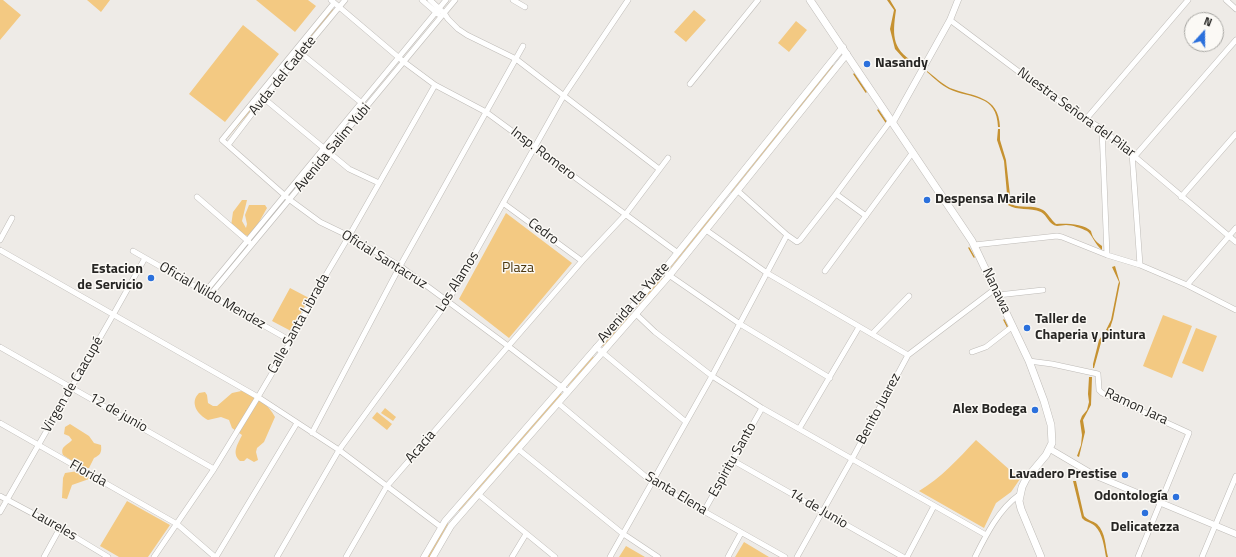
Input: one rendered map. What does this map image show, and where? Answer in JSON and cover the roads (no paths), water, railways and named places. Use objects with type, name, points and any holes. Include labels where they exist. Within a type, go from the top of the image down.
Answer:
[{"type":"main road","name":"Nanawa","points":[[810,0],[838,42],[842,45]]},
{"type":"main road","name":"Nanawa","points":[[815,0],[841,40],[847,54],[974,245],[1029,361],[1044,401],[1051,425],[1052,443],[1050,450]]},
{"type":"main road","points":[[1041,557],[1021,509],[1019,495],[1026,479],[1050,450]]},
{"type":"street","name":"Avda. del Cadete","points":[[228,145],[264,98],[345,0]]},
{"type":"street","points":[[422,0],[437,10],[467,35],[516,58],[659,169]]},
{"type":"street","points":[[430,0],[437,10]]},
{"type":"street","name":"Avenida Salim Yubi","points":[[205,292],[446,0]]},
{"type":"street","name":"Avenida Salim Yubi","points":[[210,295],[455,0]]},
{"type":"street","points":[[513,0],[525,7]]},
{"type":"street","name":"Los Alamos","points":[[277,557],[339,450],[448,301],[564,95],[628,0]]},
{"type":"street","points":[[690,84],[758,0]]},
{"type":"street","points":[[738,190],[787,235],[797,242],[800,240],[892,121],[950,20],[958,0]]},
{"type":"street","points":[[1087,118],[1188,0]]},
{"type":"street","points":[[1226,0],[1236,9]]},
{"type":"street","name":"Insp. Romero","points":[[333,1],[399,58],[435,85],[486,112],[625,216],[678,253]]},
{"type":"street","points":[[333,1],[259,94],[349,169],[379,184]]},
{"type":"street","name":"Nuestra Señora del Pilar","points":[[950,20],[1051,96],[1102,129],[1134,154],[1236,242]]},
{"type":"street","points":[[1140,265],[1134,154],[1236,40]]},
{"type":"street","name":"Avenida Ita Yvate","points":[[424,557],[440,527],[663,271],[842,45]]},
{"type":"street","points":[[312,433],[400,266],[523,46]]},
{"type":"street","points":[[296,49],[367,107]]},
{"type":"street","name":"Avenida Ita Yvate","points":[[433,557],[451,526],[669,276],[847,54]]},
{"type":"street","name":"Calle Santa Librada","points":[[154,557],[214,469],[258,397],[435,85]]},
{"type":"street","name":"Oficial Santacruz","points":[[259,94],[222,140],[284,196],[320,222],[349,236],[400,266],[568,392]]},
{"type":"street","points":[[782,122],[787,128]]},
{"type":"street","points":[[1102,129],[1106,255]]},
{"type":"street","points":[[1181,196],[1236,134]]},
{"type":"street","points":[[825,271],[913,152]]},
{"type":"street","name":"Acacia","points":[[346,557],[387,486],[582,261],[625,216],[668,158]]},
{"type":"street","points":[[836,194],[866,216]]},
{"type":"street","points":[[724,195],[730,201]]},
{"type":"street","points":[[197,197],[252,245]]},
{"type":"street","name":"Cedro","points":[[503,203],[582,261]]},
{"type":"street","points":[[0,240],[12,218]]},
{"type":"street","points":[[1187,285],[1236,228]]},
{"type":"street","points":[[706,230],[767,273],[908,355]]},
{"type":"street","points":[[610,557],[622,533],[712,376],[787,235]]},
{"type":"street","points":[[974,245],[1057,236],[1068,238],[1106,255],[1140,265],[1187,285],[1236,310]]},
{"type":"street","points":[[0,250],[113,316],[258,397],[339,450],[440,527]]},
{"type":"street","name":"Oficial Nildo Mendez","points":[[133,251],[291,341]]},
{"type":"street","name":"Virgen de Caacupé","points":[[0,512],[145,258]]},
{"type":"street","points":[[663,271],[740,324],[830,378]]},
{"type":"street","points":[[997,292],[1043,290]]},
{"type":"street","name":"Benito Juarez","points":[[797,557],[908,355],[997,292]]},
{"type":"street","points":[[872,334],[909,296]]},
{"type":"street","points":[[636,314],[655,332],[712,376],[762,408],[986,535]]},
{"type":"street","points":[[799,429],[859,326]]},
{"type":"street","points":[[972,352],[986,347],[1013,326]]},
{"type":"street","name":"12 de junio","points":[[0,346],[214,469]]},
{"type":"street","points":[[596,347],[686,422]]},
{"type":"street","name":"Ramon Jara","points":[[1029,361],[1052,364],[1098,374],[1099,390],[1102,393],[1187,431],[1188,435],[1160,502]]},
{"type":"street","name":"Santa Elena","points":[[558,403],[652,482],[785,557]]},
{"type":"street","name":"Espiritu Santo","points":[[704,511],[762,408]]},
{"type":"street","points":[[216,557],[297,423]]},
{"type":"street","name":"Florida","points":[[0,424],[177,524],[216,557]]},
{"type":"street","points":[[528,425],[534,430]]},
{"type":"street","points":[[518,449],[622,533],[658,557]]},
{"type":"street","points":[[1050,450],[1094,475],[1236,534]]},
{"type":"street","name":"14 de Junio","points":[[732,460],[903,557]]},
{"type":"street","points":[[1202,557],[1236,476]]},
{"type":"street","points":[[478,494],[555,557]]},
{"type":"street","points":[[974,557],[986,535],[1008,504],[1019,495]]},
{"type":"street","name":"Laureles","points":[[0,496],[60,528],[108,557]]},
{"type":"street","points":[[1138,557],[1160,502]]},
{"type":"street","points":[[906,557],[934,506]]},
{"type":"street","points":[[451,514],[457,519]]},
{"type":"street","points":[[44,557],[60,528]]},
{"type":"street","points":[[728,557],[741,533]]},
{"type":"street","points":[[512,557],[526,534]]},
{"type":"waterway","points":[[854,74],[866,92]]},
{"type":"waterway","points":[[878,110],[886,122]]},
{"type":"waterway","points":[[969,248],[974,257]]},
{"type":"waterway","points":[[1004,320],[1008,328]]},
{"type":"place","name":"Nasandy","points":[[867,64]]},
{"type":"place","name":"Despensa Marile","points":[[927,200]]},
{"type":"place","name":"Estacion de Servicio","points":[[151,278]]},
{"type":"place","name":"Taller de Chaperia y pintura","points":[[1027,328]]},
{"type":"place","name":"Alex Bodega","points":[[1035,410]]},
{"type":"place","name":"Lavadero Prestise","points":[[1125,475]]},
{"type":"place","name":"Odontología","points":[[1176,497]]},
{"type":"place","name":"Delicatezza","points":[[1145,513]]},
{"type":"park label","name":"Plaza","points":[[518,269]]}]
